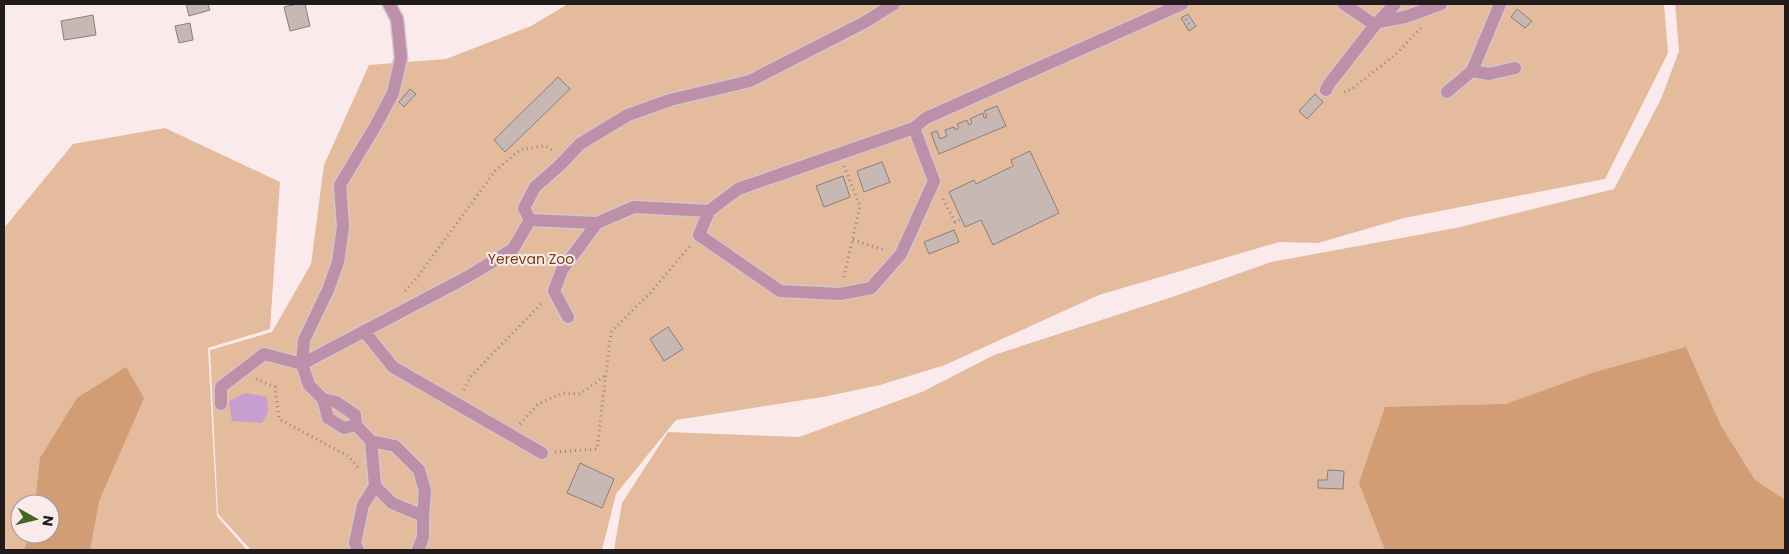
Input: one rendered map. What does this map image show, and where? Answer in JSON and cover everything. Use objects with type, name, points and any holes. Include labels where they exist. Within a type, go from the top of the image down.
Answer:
[{"type":"street","points":[[389,4],[397,20],[401,58],[393,93],[340,185],[343,227],[338,262],[328,290],[304,340],[302,364],[310,385],[323,399],[328,418],[344,428],[356,425],[371,441],[395,446],[419,470],[425,491],[423,537],[418,550]]},
{"type":"street","points":[[530,220],[524,208],[535,187],[580,144],[628,115],[670,100],[750,81],[866,22],[894,4]]},
{"type":"street","points":[[1344,4],[1377,24],[1405,17],[1441,4]]},
{"type":"street","points":[[1326,90],[1377,24],[1395,4]]},
{"type":"street","points":[[1447,92],[1472,70],[1500,4]]},
{"type":"street","points":[[914,128],[934,181],[900,254],[871,288],[840,294],[780,291],[699,235],[710,210],[738,189],[914,128],[926,118],[1183,10]]},
{"type":"street","points":[[1472,70],[1489,74],[1514,68]]},
{"type":"street","points":[[530,220],[597,223],[634,207],[710,210]]},
{"type":"street","points":[[221,404],[222,386],[264,354],[302,364],[469,276],[513,250],[530,220]]},
{"type":"street","points":[[568,317],[554,291],[562,270],[597,223]]},
{"type":"street","points":[[364,331],[393,367],[542,452]]},
{"type":"street","points":[[358,550],[355,543],[363,504],[375,486],[371,441]]},
{"type":"street","points":[[375,486],[392,503],[423,516]]},
{"type":"path","points":[[1183,10],[1191,27]]},
{"type":"path","points":[[1326,90],[1328,94],[1333,96],[1352,88],[1397,53],[1424,25]]},
{"type":"path","points":[[404,293],[495,172],[521,149],[545,146],[567,158]]},
{"type":"path","points":[[838,154],[860,206],[840,294]]},
{"type":"path","points":[[934,181],[955,222],[961,219]]},
{"type":"path","points":[[542,452],[597,449],[611,332],[650,293],[699,235]]},
{"type":"path","points":[[853,240],[900,254]]},
{"type":"path","points":[[464,391],[470,377],[544,301]]},
{"type":"path","points":[[511,435],[538,404],[563,393],[580,394],[606,375]]},
{"type":"path","points":[[269,384],[275,387],[278,419],[348,456],[375,486]]},
{"type":"green space","name":"Yerevan Zoo","points":[[568,4],[1664,4],[1668,53],[1605,179],[1404,218],[1318,243],[1279,242],[1099,295],[945,365],[880,385],[823,397],[676,420],[616,494],[602,550],[251,550],[218,514],[210,350],[272,332],[311,264],[324,165],[369,65],[446,59],[531,26]]},
{"type":"green space","points":[[1675,4],[1785,4],[1785,550],[614,550],[622,503],[668,432],[799,437],[922,392],[994,355],[1178,295],[1271,262],[1456,228],[1614,189],[1661,99],[1679,51]]},
{"type":"green space","points":[[165,128],[280,182],[270,329],[208,348],[217,516],[247,550],[4,550],[4,228],[73,144]]},
{"type":"shaded area","points":[[1686,347],[1721,426],[1755,480],[1785,500],[1785,550],[1385,550],[1359,483],[1385,407],[1506,404],[1595,372]]},
{"type":"shaded area","points":[[126,367],[144,398],[99,501],[90,550],[24,550],[26,544],[60,544],[60,494],[36,494],[40,458],[77,398]]},
{"type":"shaded area","points":[[246,393],[267,397],[268,412],[262,423],[232,421],[229,401]]},
{"type":"building","points":[[186,4],[208,4],[210,10],[189,16]]},
{"type":"building","points":[[305,4],[310,26],[290,31],[284,7]]},
{"type":"building","points":[[1517,9],[1532,21],[1525,28],[1511,17]]},
{"type":"building","points":[[1188,14],[1196,26],[1189,31],[1181,18]]},
{"type":"building","points":[[93,15],[96,35],[64,40],[61,21]]},
{"type":"building","points":[[190,23],[193,40],[179,43],[175,26]]},
{"type":"building","points":[[558,77],[570,89],[505,152],[494,140]]},
{"type":"building","points":[[410,89],[416,94],[404,107],[399,102]]},
{"type":"building","points":[[1315,94],[1323,102],[1307,119],[1299,111]]},
{"type":"building","points":[[997,106],[1006,126],[939,154],[931,133],[937,131],[940,139],[947,136],[945,130],[954,127],[955,130],[959,128],[957,124],[967,120],[969,125],[972,123],[970,119],[983,113],[984,118],[987,117],[984,111]]},
{"type":"building","points":[[1030,151],[1059,213],[993,245],[981,220],[965,227],[949,192],[974,180],[976,184],[1013,166],[1011,160]]},
{"type":"building","points":[[882,162],[890,182],[864,192],[857,171]]},
{"type":"building","points":[[843,176],[850,197],[824,207],[816,186]]},
{"type":"building","points":[[954,230],[959,242],[929,254],[924,242]]},
{"type":"building","points":[[668,327],[683,349],[664,361],[650,339]]},
{"type":"building","points":[[580,463],[614,479],[602,508],[567,493]]},
{"type":"building","points":[[1328,470],[1344,471],[1343,489],[1318,488],[1318,480],[1327,480]]}]
